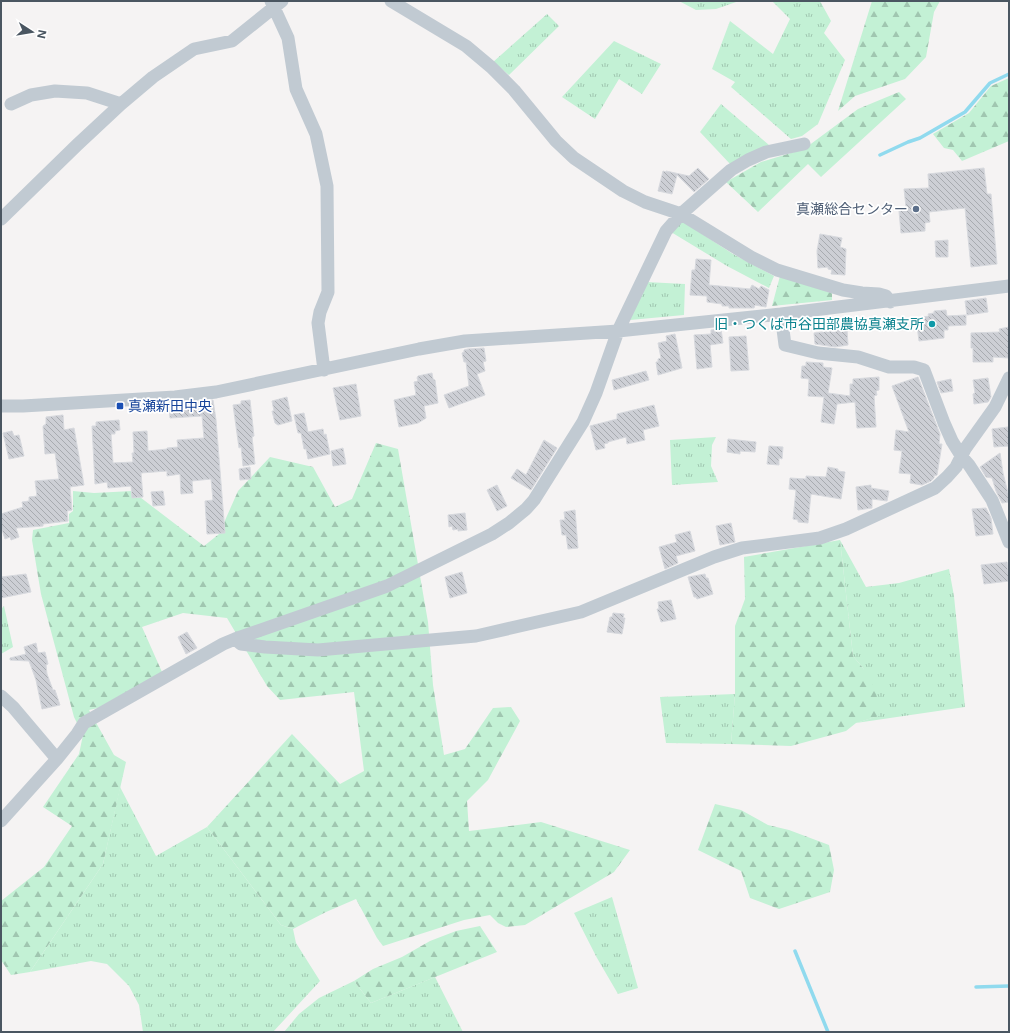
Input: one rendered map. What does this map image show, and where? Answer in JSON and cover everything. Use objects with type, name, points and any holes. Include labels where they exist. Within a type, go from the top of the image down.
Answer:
[{"type":"street","points":[[390,1],[466,46],[491,67],[514,90],[556,141],[574,158],[622,191],[645,202],[681,214],[751,257],[777,270],[843,290],[879,294],[886,296],[890,302]]},
{"type":"street","points":[[1,219],[121,104],[153,78],[194,50],[232,41],[276,3],[288,38],[296,88],[316,134],[327,186],[328,292],[320,312],[318,323],[324,370]]},
{"type":"street","points":[[11,104],[31,95],[55,91],[87,93],[121,104]]},
{"type":"street","points":[[1,821],[57,759],[84,723],[223,644],[387,586],[510,524],[534,500],[583,422],[596,393],[618,331],[666,231],[681,214],[731,170],[766,152],[804,144]]},
{"type":"street","points":[[1,406],[23,406],[216,392],[419,349],[466,341],[618,331],[890,302],[1009,286]]},
{"type":"street","points":[[781,314],[785,344],[818,353],[858,357],[889,367],[914,367],[924,370],[944,423],[962,457],[970,465],[992,500],[1009,542]]},
{"type":"street","points":[[235,639],[241,644],[318,650],[476,636],[581,612],[714,557],[742,548],[820,538],[846,529],[935,488],[947,477],[962,457],[965,449],[996,407],[1009,378]]},
{"type":"street","points":[[1,696],[57,759]]},
{"type":"green space","points":[[679,1],[739,1],[716,9],[696,10]]},
{"type":"green space","points":[[772,1],[820,1],[831,21],[824,33],[845,60],[818,124],[802,136],[791,139],[731,87],[735,82],[712,69],[730,21],[773,54],[790,19]]},
{"type":"green space","points":[[872,1],[940,1],[934,12],[926,57],[905,79],[855,96],[838,111]]},
{"type":"green space","points":[[547,14],[559,26],[509,75],[493,62]]},
{"type":"green space","points":[[614,41],[661,64],[642,94],[619,79],[595,119],[562,97]]},
{"type":"green space","points":[[1009,78],[1009,141],[962,161],[953,150],[944,148],[933,134],[969,113],[991,86]]},
{"type":"green space","points":[[899,92],[906,99],[821,177],[808,164],[758,212],[726,182],[761,162],[804,149],[858,109]]},
{"type":"green space","points":[[721,104],[769,145],[731,165],[700,132]]},
{"type":"green space","points":[[682,221],[733,254],[774,276],[769,288],[727,266],[671,232]]},
{"type":"green space","points":[[780,276],[832,293],[832,300],[772,306]]},
{"type":"green space","points":[[646,282],[685,284],[684,315],[630,320]]},
{"type":"green space","points":[[716,437],[712,445],[711,466],[718,482],[672,485],[670,440]]},
{"type":"green space","points":[[376,443],[398,449],[428,622],[433,685],[444,755],[465,749],[493,708],[511,707],[520,721],[488,780],[467,801],[469,831],[541,822],[630,850],[614,872],[525,925],[506,927],[498,923],[490,915],[464,920],[383,946],[377,938],[356,899],[293,929],[281,925],[207,827],[292,734],[340,784],[364,771],[354,692],[280,700],[267,686],[227,618],[183,613],[142,627],[162,672],[98,708],[89,710],[114,755],[126,762],[103,864],[30,972],[11,975],[1,960],[1,901],[44,867],[72,826],[43,807],[79,754],[83,735],[74,717],[41,594],[32,540],[33,530],[69,523],[69,514],[73,511],[73,491],[94,493],[132,491],[204,546],[219,534],[238,491],[270,457],[313,467],[335,507],[352,499]]},
{"type":"green space","points":[[840,540],[866,587],[899,583],[949,569],[954,596],[965,707],[856,723],[878,716],[863,668],[853,656]]},
{"type":"green space","points":[[840,540],[853,656],[863,668],[876,690],[879,716],[856,723],[846,731],[791,746],[731,744],[735,694],[735,626],[745,599],[744,557]]},
{"type":"green space","points":[[4,606],[13,647],[1,654],[1,609]]},
{"type":"green space","points":[[735,694],[731,744],[666,743],[660,697]]},
{"type":"green space","points":[[120,787],[156,856],[207,827],[281,925],[293,929],[296,943],[320,981],[273,1032],[143,1032],[139,1005],[129,986],[107,964],[91,961],[30,972],[103,864]]},
{"type":"green space","points":[[715,804],[741,810],[768,825],[789,830],[829,845],[834,870],[830,892],[779,909],[750,898],[741,871],[698,850]]},
{"type":"green space","points":[[612,897],[638,988],[618,994],[597,958],[574,913]]},
{"type":"green space","points":[[480,926],[497,952],[371,1003],[354,981],[373,969],[402,957],[430,941],[456,931]]},
{"type":"green space","points":[[435,977],[463,1032],[284,1032],[299,1014],[319,998],[354,981],[371,1003]]},
{"type":"building","points":[[698,168],[709,179],[694,192],[677,175],[672,194],[658,191],[663,171],[689,176]]},
{"type":"building","points":[[984,168],[987,194],[991,194],[997,264],[971,267],[965,208],[929,212],[930,222],[925,223],[925,231],[901,233],[899,211],[906,207],[904,189],[929,188],[928,174]]},
{"type":"building","points":[[820,234],[842,238],[840,247],[846,249],[845,275],[831,274],[832,270],[828,269],[828,267],[818,268],[817,251]]},
{"type":"building","points":[[948,240],[948,257],[936,257],[935,241]]},
{"type":"building","points":[[696,259],[711,260],[709,285],[750,289],[752,285],[759,289],[761,286],[769,290],[766,307],[755,305],[754,308],[729,308],[729,306],[722,306],[722,304],[707,302],[707,296],[690,295],[692,270],[695,270]]},
{"type":"building","points":[[986,298],[988,312],[967,315],[965,301]]},
{"type":"building","name":"旧・つくば市谷田部農協真瀬支所","points":[[946,310],[947,316],[966,315],[966,325],[948,326],[948,330],[944,330],[944,338],[919,341],[916,318],[929,316],[928,314],[934,313],[934,311]]},
{"type":"building","points":[[1009,327],[1009,358],[993,357],[993,362],[973,362],[971,333],[1000,332],[999,329]]},
{"type":"building","points":[[721,329],[723,343],[710,345],[712,367],[697,369],[694,335],[711,334],[711,330]]},
{"type":"building","points":[[847,329],[848,345],[835,347],[815,344],[814,333]]},
{"type":"building","points":[[675,334],[682,368],[658,375],[656,362],[658,362],[658,359],[661,358],[658,343],[667,341],[666,336]]},
{"type":"building","points":[[746,336],[749,370],[731,371],[729,337]]},
{"type":"building","points":[[484,348],[486,361],[483,362],[485,371],[477,374],[485,395],[449,408],[444,395],[469,386],[466,362],[464,362],[462,353],[464,350],[468,349]]},
{"type":"building","points":[[806,362],[823,363],[823,367],[832,368],[828,393],[850,396],[850,384],[853,384],[853,379],[879,377],[879,390],[876,391],[877,395],[874,396],[876,427],[857,428],[855,402],[837,404],[834,424],[821,422],[824,397],[808,396],[809,379],[801,378],[802,366],[806,366]]},
{"type":"building","points":[[646,371],[649,380],[614,390],[612,380]]},
{"type":"building","points":[[432,373],[433,379],[435,380],[438,403],[424,406],[426,418],[418,423],[399,427],[394,400],[416,395],[414,382],[418,381],[418,376]]},
{"type":"building","points":[[918,377],[940,434],[939,444],[942,444],[937,475],[934,476],[931,481],[922,485],[910,483],[911,474],[899,473],[902,451],[894,450],[896,430],[909,432],[892,386]]},
{"type":"building","points":[[988,378],[991,397],[988,402],[974,404],[973,394],[975,393],[973,380]]},
{"type":"building","points":[[951,379],[953,391],[941,393],[937,382]]},
{"type":"building","points":[[356,384],[361,416],[340,420],[333,388]]},
{"type":"building","points":[[287,397],[292,421],[278,425],[275,423],[272,411],[274,411],[272,401]]},
{"type":"building","points":[[213,400],[225,533],[207,534],[205,501],[213,500],[211,479],[192,481],[193,493],[181,494],[180,474],[167,476],[167,471],[141,473],[143,497],[132,498],[131,486],[108,488],[107,482],[95,484],[92,426],[96,426],[96,422],[119,420],[120,430],[115,431],[115,434],[111,434],[113,463],[133,462],[133,432],[147,431],[148,451],[178,447],[177,440],[204,438],[202,416],[170,418],[169,405]]},
{"type":"building","points":[[250,400],[255,464],[243,466],[233,405],[241,404],[241,401]]},
{"type":"building","points":[[654,405],[659,426],[643,430],[645,440],[627,444],[626,437],[608,442],[604,444],[605,448],[596,450],[590,426],[617,419],[617,414]]},
{"type":"building","points":[[304,413],[308,432],[323,429],[324,435],[326,434],[330,454],[308,459],[306,449],[304,449],[301,433],[298,433],[294,415]]},
{"type":"building","points":[[63,415],[64,430],[74,428],[84,485],[70,487],[72,510],[67,511],[68,521],[43,524],[43,526],[16,528],[19,537],[11,540],[10,537],[5,539],[1,527],[1,514],[23,507],[22,502],[29,501],[29,497],[37,496],[35,481],[59,479],[55,453],[45,454],[43,426],[46,424],[46,417]]},
{"type":"building","points":[[1008,427],[1009,446],[994,447],[992,429]]},
{"type":"building","points":[[12,431],[14,436],[19,435],[24,456],[9,459],[3,433]]},
{"type":"building","points":[[728,439],[756,442],[755,452],[740,451],[740,454],[727,452]]},
{"type":"building","points":[[544,440],[557,448],[531,490],[511,478],[517,469],[526,475]]},
{"type":"building","points":[[769,446],[783,447],[782,459],[779,458],[779,465],[767,464]]},
{"type":"building","points":[[343,448],[346,464],[333,466],[331,451]]},
{"type":"building","points":[[1000,453],[1003,473],[1009,493],[1009,502],[1002,503],[992,478],[986,477],[980,467]]},
{"type":"building","points":[[250,467],[251,479],[240,480],[239,469]]},
{"type":"building","points":[[828,467],[845,472],[841,499],[811,494],[808,523],[798,522],[798,520],[793,519],[796,490],[789,489],[790,478],[806,479],[806,476],[826,477]]},
{"type":"building","points":[[497,485],[507,506],[497,511],[487,490]]},
{"type":"building","points":[[871,485],[871,488],[889,491],[887,501],[872,499],[872,508],[858,510],[856,487]]},
{"type":"building","points":[[163,491],[165,505],[153,506],[151,492]]},
{"type":"building","points":[[986,508],[991,518],[993,534],[976,536],[972,509]]},
{"type":"building","points":[[575,510],[578,548],[568,549],[566,535],[562,535],[560,520],[565,520],[564,512]]},
{"type":"building","points":[[465,513],[467,530],[458,531],[458,529],[453,530],[452,526],[449,527],[448,515]]},
{"type":"building","points":[[731,523],[735,542],[720,545],[716,526]]},
{"type":"building","points":[[690,531],[695,551],[676,556],[678,563],[665,569],[659,547],[677,542],[675,535]]},
{"type":"building","points":[[1007,562],[1009,581],[984,584],[981,565]]},
{"type":"building","points":[[462,572],[467,593],[450,598],[445,577]]},
{"type":"building","points":[[26,574],[31,592],[1,598],[1,577]]},
{"type":"building","points":[[705,574],[706,578],[708,578],[713,594],[697,599],[694,597],[688,577]]},
{"type":"building","points":[[671,600],[676,619],[661,622],[657,609],[659,609],[658,602]]},
{"type":"building","points":[[613,613],[624,614],[623,618],[625,618],[622,634],[607,632],[610,617],[612,617]]},
{"type":"building","points":[[187,632],[197,648],[186,654],[178,637]]},
{"type":"building","points":[[36,643],[38,653],[45,652],[48,664],[46,665],[47,674],[60,705],[42,709],[36,680],[29,661],[10,660],[10,658],[26,654],[24,647]]},
{"type":"waterway","points":[[880,155],[920,138],[965,112],[990,83],[1009,74]]},
{"type":"waterway","points":[[795,951],[828,1032]]},
{"type":"waterway","points":[[976,987],[1009,986]]},
{"type":"place","name":"真瀬総合センター","points":[[916,209]]},
{"type":"place","name":"旧・つくば市谷田部農協真瀬支所","points":[[932,324]]},
{"type":"place","name":"真瀬新田中央","points":[[120,406]]}]
